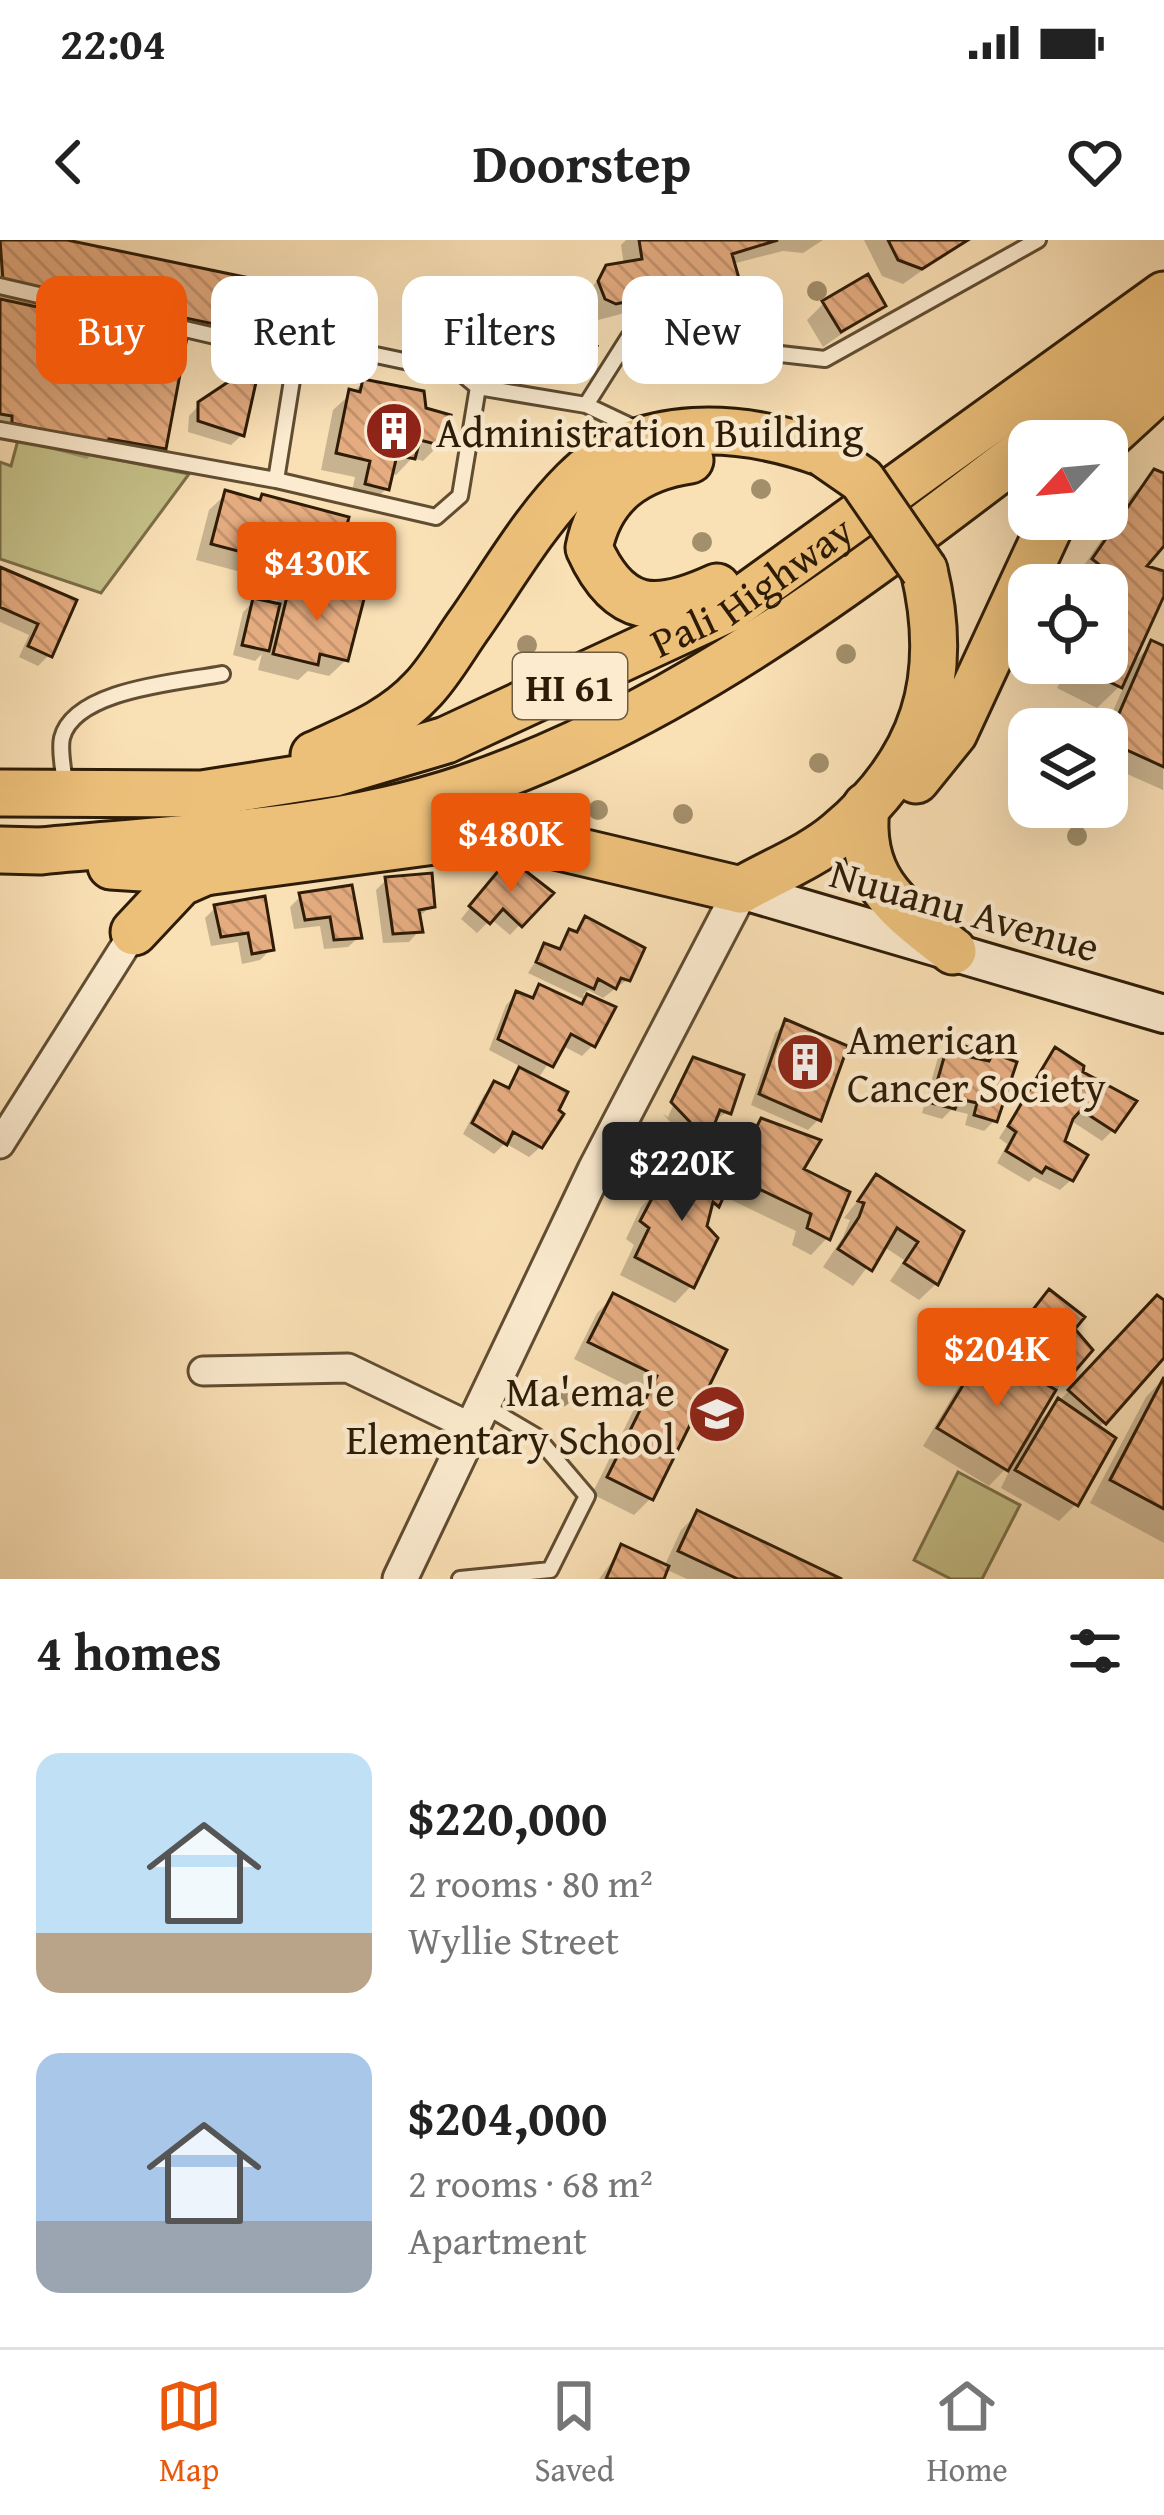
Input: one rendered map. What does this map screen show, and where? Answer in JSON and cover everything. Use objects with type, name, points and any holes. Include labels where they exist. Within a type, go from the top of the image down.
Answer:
[{"type":"highway","name":"Pali Highway","points":[[0,793],[202,794],[335,773],[446,740],[730,608],[1164,295]]},
{"type":"highway","points":[[1065,420],[1164,345]]},
{"type":"highway","points":[[1126,420],[1164,385]]},
{"type":"highway","points":[[202,794],[310,756],[398,712],[424,689],[575,481],[632,446],[725,428],[774,435],[816,465]]},
{"type":"highway","points":[[20,851],[93,864],[205,872],[449,839],[547,844],[742,890],[836,836],[866,806],[922,730],[938,664],[936,620],[911,574],[862,480],[816,465],[727,455],[680,462],[618,488],[594,524],[590,548],[615,591],[661,607],[683,603],[898,487]]},
{"type":"highway","name":"Pali Highway","points":[[20,851],[324,823],[462,789],[602,733],[764,639],[1008,462]]},
{"type":"highway","points":[[866,806],[895,796],[929,772],[954,733],[1043,540]]},
{"type":"highway","points":[[742,890],[789,838],[855,783],[896,721],[909,659],[911,574]]},
{"type":"highway","points":[[866,806],[862,832],[886,898],[953,951]]},
{"type":"highway","points":[[93,864],[127,890],[134,932]]},
{"type":"highway","points":[[134,932],[180,883],[205,872]]},
{"type":"main road","name":"Nuuanu Avenue","points":[[742,890],[1162,1009]]},
{"type":"street","points":[[400,1579],[596,1170],[742,890]]},
{"type":"street","points":[[0,1144],[134,932]]},
{"type":"street","points":[[203,1371],[348,1368],[480,1418]]},
{"type":"lane","points":[[592,408],[629,337],[825,359],[1038,240]]},
{"type":"lane","points":[[0,286],[211,335]]},
{"type":"lane","points":[[378,355],[461,373],[478,387],[592,408],[632,446]]},
{"type":"lane","points":[[276,480],[291,384]]},
{"type":"lane","points":[[0,430],[276,480],[436,517],[460,496],[478,387]]},
{"type":"lane","points":[[592,408],[632,446]]},
{"type":"lane","points":[[66,796],[62,739],[72,718],[104,698],[222,674]]},
{"type":"lane","points":[[468,1578],[550,1570],[586,1496],[536,1436],[480,1418]]},
{"type":"shaded area","points":[[18,440],[189,474],[101,593],[0,559],[0,462],[11,466]]},
{"type":"shaded area","points":[[958,1472],[1020,1505],[982,1579],[951,1579],[914,1560]]},
{"type":"building","points":[[0,240],[67,240],[240,276],[211,276],[211,323],[187,318],[187,276],[36,276],[36,287],[3,280]]},
{"type":"building","points":[[639,240],[778,240],[732,254],[738,276],[622,276],[622,303],[605,299],[598,281],[606,265],[642,259]]},
{"type":"building","points":[[888,240],[968,240],[922,269],[898,260]]},
{"type":"building","points":[[868,274],[886,306],[841,332],[822,301]]},
{"type":"building","points":[[0,299],[36,307],[36,384],[178,384],[166,449],[109,439],[107,444],[12,423],[12,416],[0,414]]},
{"type":"building","name":"Administration Building","points":[[378,382],[424,391],[426,408],[451,415],[443,446],[420,440],[415,459],[397,455],[389,490],[365,484],[370,461],[336,453],[349,389],[360,392],[362,384]]},
{"type":"building","points":[[225,384],[256,384],[244,436],[198,421],[198,402]]},
{"type":"building","points":[[1154,469],[1164,473],[1164,546],[1147,566],[1164,571],[1164,596],[1128,675],[1128,564],[1098,564],[1092,559],[1105,540],[1128,540],[1128,507]]},
{"type":"building","points":[[225,490],[260,500],[262,494],[349,517],[334,576],[211,544]]},
{"type":"building","points":[[0,567],[77,600],[52,657],[28,646],[38,624],[0,607]]},
{"type":"building","points":[[291,580],[364,599],[348,661],[320,654],[318,665],[273,654]]},
{"type":"building","points":[[253,598],[280,604],[269,651],[242,645]]},
{"type":"building","points":[[1151,640],[1164,646],[1164,767],[1128,751],[1128,708],[1121,708]]},
{"type":"building","points":[[509,858],[554,893],[522,927],[503,909],[490,924],[469,906]]},
{"type":"building","points":[[432,873],[435,907],[419,910],[423,932],[393,934],[385,877]]},
{"type":"building","points":[[352,885],[362,938],[334,940],[330,917],[305,920],[299,893]]},
{"type":"building","points":[[265,896],[274,950],[252,954],[248,933],[221,937],[214,905]]},
{"type":"building","points":[[585,916],[645,948],[630,981],[621,978],[616,989],[598,979],[594,989],[536,962],[544,943],[560,949],[569,929],[577,932]]},
{"type":"building","points":[[539,984],[582,1004],[587,994],[616,1007],[595,1047],[571,1034],[553,1067],[498,1039],[516,991],[533,998]]},
{"type":"building","name":"American Cancer Society","points":[[785,1019],[848,1046],[821,1121],[759,1094]]},
{"type":"building","points":[[949,1040],[973,1049],[971,1057],[989,1061],[993,1053],[1017,1062],[997,1122],[974,1115],[977,1103],[959,1099],[955,1109],[931,1103]]},
{"type":"building","points":[[1055,1047],[1084,1066],[1083,1072],[1137,1101],[1115,1132],[1081,1110],[1073,1119],[1065,1141],[1088,1155],[1073,1181],[1046,1167],[1042,1173],[1006,1151],[1016,1132],[1008,1126]]},
{"type":"building","points":[[693,1057],[744,1075],[731,1114],[720,1110],[708,1141],[688,1132],[690,1122],[671,1102]]},
{"type":"building","points":[[519,1067],[568,1092],[559,1110],[564,1114],[542,1148],[513,1132],[507,1145],[472,1123],[494,1081],[509,1088]]},
{"type":"building","points":[[761,1118],[821,1140],[804,1169],[850,1192],[830,1240],[807,1228],[811,1214],[732,1176]]},
{"type":"building","points":[[681,1163],[730,1182],[719,1207],[713,1202],[707,1226],[718,1238],[694,1288],[635,1257],[649,1228],[640,1221],[658,1187],[665,1190]]},
{"type":"building","points":[[876,1174],[964,1231],[938,1285],[904,1263],[918,1242],[897,1228],[872,1271],[838,1249],[859,1217],[864,1203],[858,1201]]},
{"type":"building","points":[[1049,1289],[1085,1317],[1075,1329],[1093,1350],[1064,1384],[1047,1372],[1042,1379],[1003,1348]]},
{"type":"building","points":[[613,1293],[727,1350],[653,1500],[607,1477],[657,1376],[588,1342]]},
{"type":"building","points":[[1157,1295],[1164,1300],[1164,1358],[1106,1424],[1068,1390]]},
{"type":"building","points":[[985,1349],[1056,1390],[1008,1471],[937,1428]]},
{"type":"building","points":[[1164,1377],[1164,1509],[1110,1480]]},
{"type":"building","points":[[1058,1398],[1116,1438],[1078,1506],[1015,1470]]},
{"type":"building","points":[[697,1510],[842,1579],[738,1579],[678,1551]]},
{"type":"building","points":[[621,1544],[669,1566],[664,1579],[606,1579]]},
{"type":"place","name":"Administration Building","points":[[394,431]]},
{"type":"place","name":"American Cancer Society","points":[[805,1062]]},
{"type":"place","name":"Ma'ema'e Elementary School","points":[[717,1414]]}]
